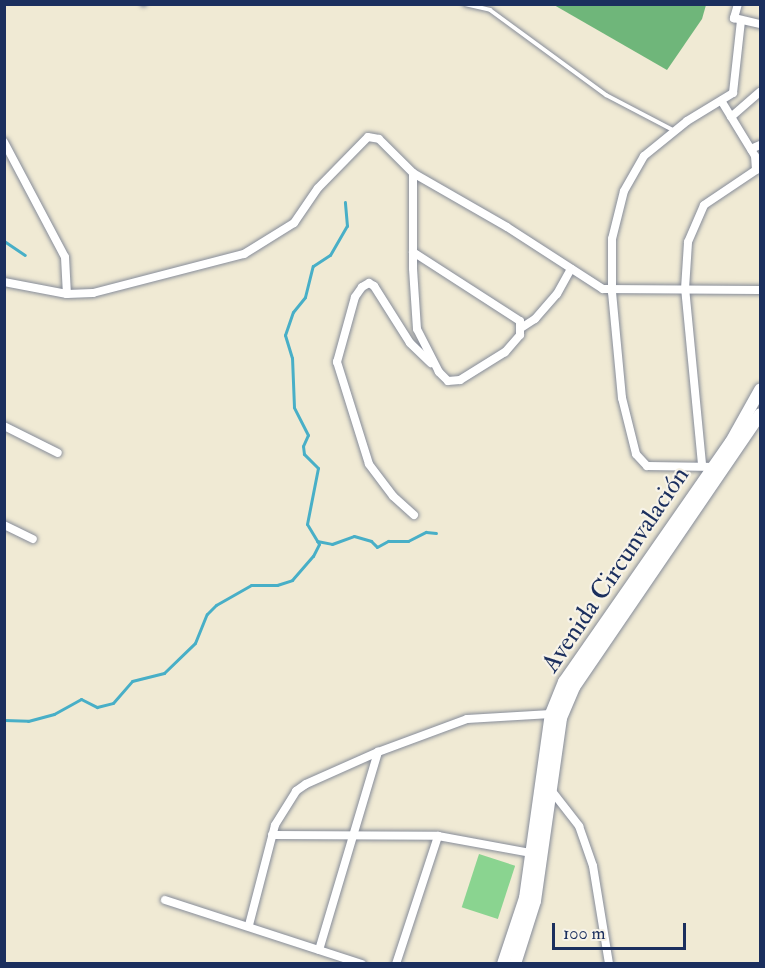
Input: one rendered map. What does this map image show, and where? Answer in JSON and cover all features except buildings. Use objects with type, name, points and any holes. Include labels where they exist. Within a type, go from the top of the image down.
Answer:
[{"type":"main road","name":"Avenida Circunvalación","points":[[515,963],[535,901],[561,718],[583,669],[714,466],[760,390]]},
{"type":"main road","name":"Avenida Circunvalación","points":[[503,963],[525,898],[551,714],[574,663],[714,466],[760,414]]},
{"type":"street","points":[[738,4],[734,18],[760,24]]},
{"type":"street","points":[[722,102],[751,149],[756,170],[716,195],[694,221],[688,242],[685,289],[714,466],[646,466],[636,454],[622,398],[612,292],[612,240],[624,191],[644,156],[674,131],[722,102],[732,93],[741,20]]},
{"type":"street","points":[[731,117],[760,92]]},
{"type":"street","points":[[4,282],[67,294],[93,293],[196,269],[244,254],[294,223],[318,188],[368,137],[379,139],[413,173],[612,292],[685,289],[760,290]]},
{"type":"street","points":[[4,142],[65,257],[67,294]]},
{"type":"street","points":[[751,149],[760,145]]},
{"type":"street","points":[[413,173],[413,252],[417,329],[435,366]]},
{"type":"street","points":[[413,252],[520,321],[521,328]]},
{"type":"street","points":[[414,515],[393,496],[369,464],[337,362],[351,308],[362,287],[369,283],[374,286],[418,353],[435,366],[448,381],[460,380],[505,352],[521,328],[535,319],[557,294],[572,269]]},
{"type":"street","points":[[4,426],[58,453]]},
{"type":"street","points":[[4,525],[33,538]]},
{"type":"street","points":[[249,925],[272,835],[296,791],[378,752],[467,719],[551,714]]},
{"type":"street","points":[[319,950],[378,752]]},
{"type":"street","points":[[550,790],[579,826],[593,866],[609,963]]},
{"type":"street","points":[[272,835],[438,836],[531,853]]},
{"type":"street","points":[[396,963],[438,836]]},
{"type":"street","points":[[165,900],[362,963]]},
{"type":"lane","points":[[465,4],[490,10],[606,95],[674,131]]},
{"type":"green space","points":[[554,5],[706,5],[702,19],[667,70]]},
{"type":"green space","points":[[479,854],[515,866],[498,919],[462,907]]},
{"type":"waterway","points":[[4,720],[28,721],[54,714],[81,699],[97,707],[113,703],[132,681],[164,673],[195,643],[207,614],[216,605],[251,585],[277,585],[292,580],[313,556],[319,544],[307,524],[318,468],[304,454],[303,446],[308,435],[294,407],[292,358],[285,335],[293,312],[305,297],[313,266],[330,255],[347,226],[345,202]]},
{"type":"waterway","points":[[4,241],[25,255]]},
{"type":"waterway","points":[[317,541],[332,544],[354,536],[371,541],[377,547],[388,541],[408,541],[426,532],[436,533]]}]
